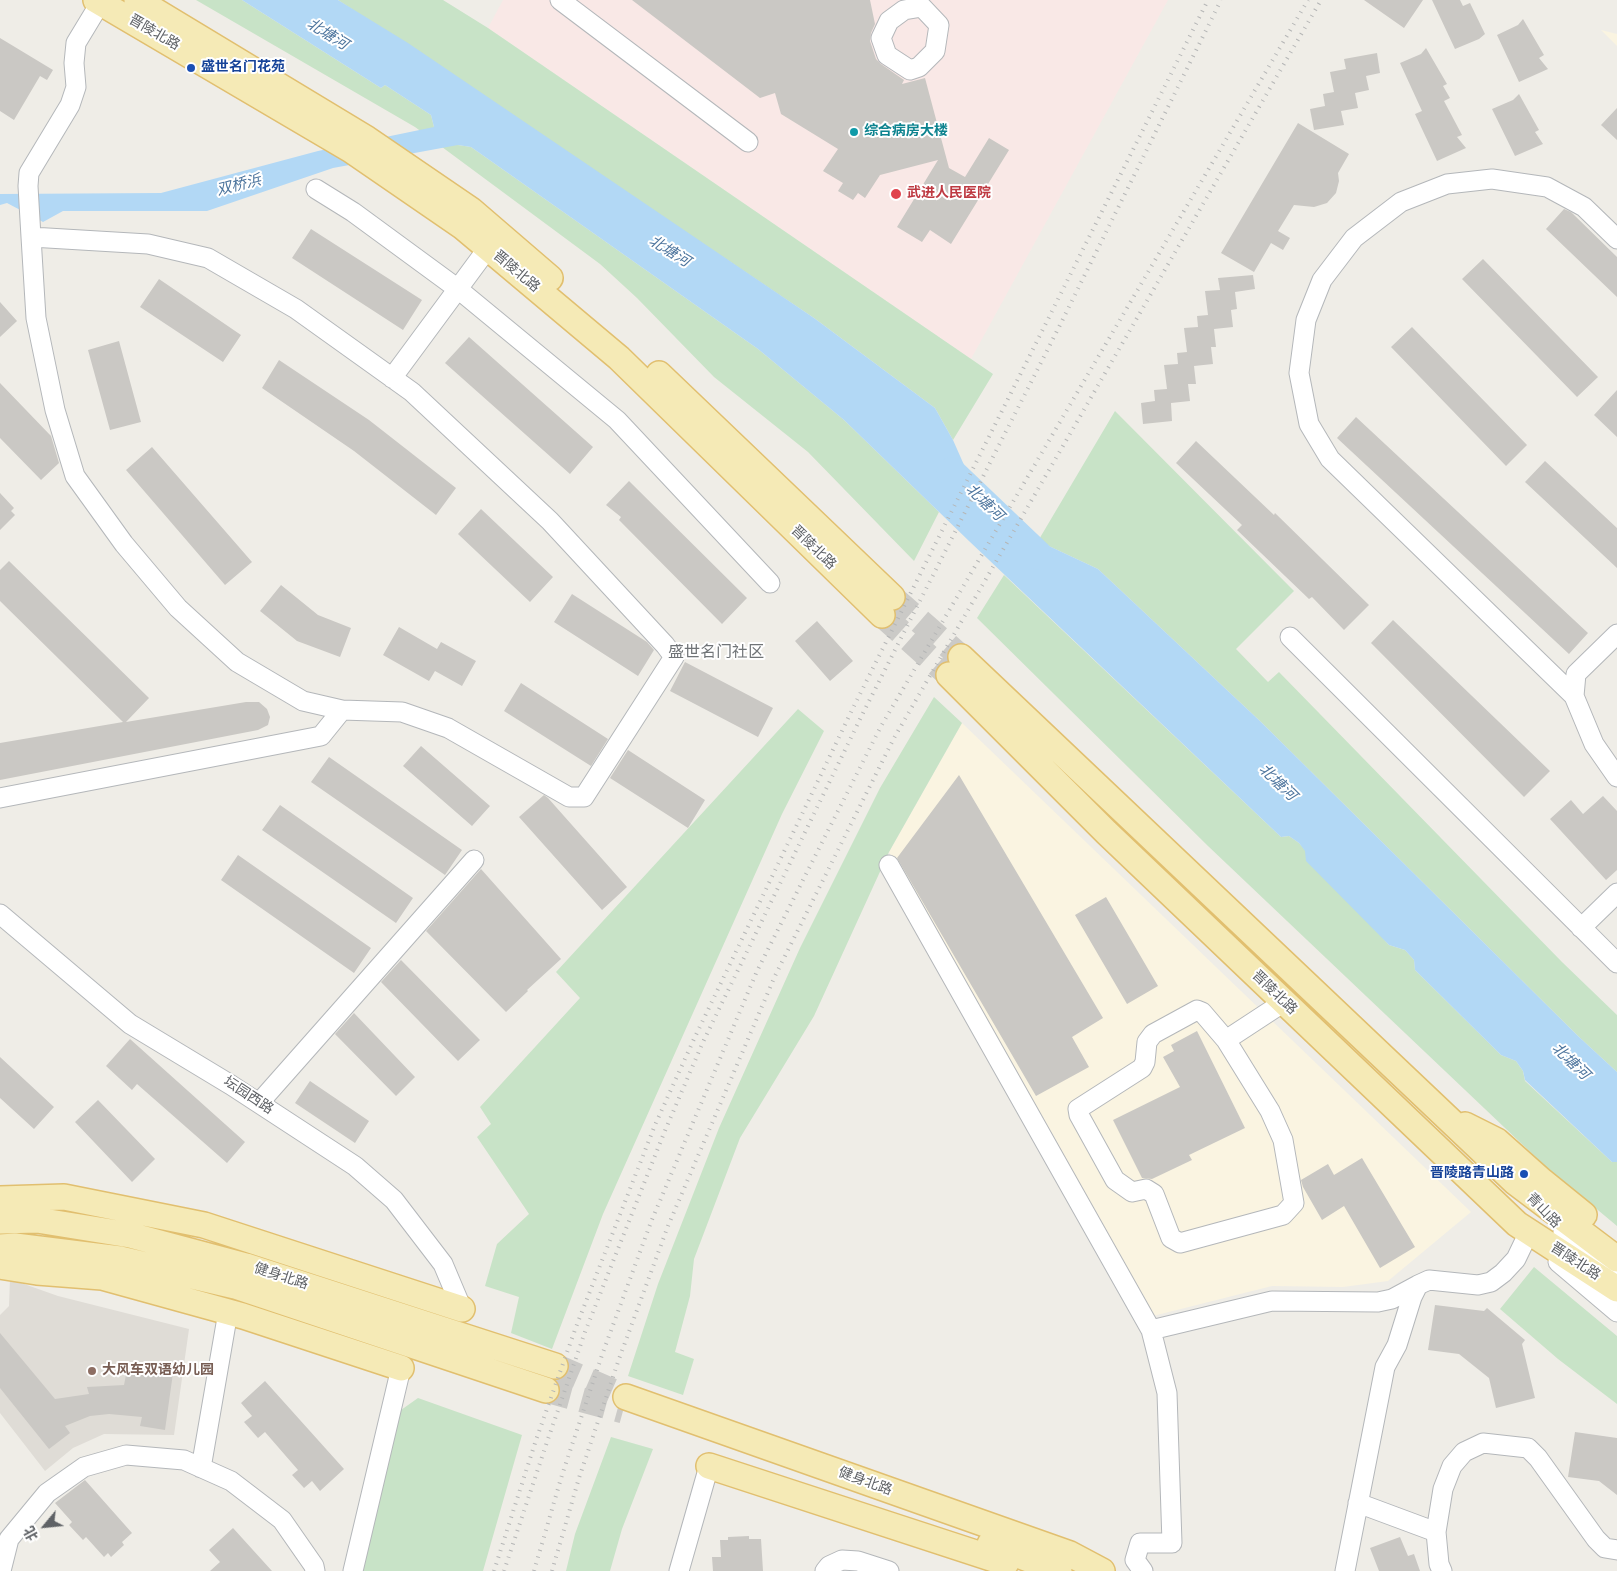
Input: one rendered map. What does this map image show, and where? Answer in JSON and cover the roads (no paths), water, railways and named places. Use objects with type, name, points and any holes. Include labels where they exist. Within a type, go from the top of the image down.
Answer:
[{"type":"main road","name":"晋陵北路","points":[[100,1],[359,145],[416,172],[471,210],[630,346],[887,606],[619,358],[463,227],[387,175],[359,145],[137,0]]},
{"type":"main road","name":"晋陵北路","points":[[1617,1259],[1515,1182],[955,666],[1106,832],[1522,1229],[1617,1289]]},
{"type":"main road","points":[[1442,1114],[1497,1141],[1542,1181],[1617,1242]]},
{"type":"main road","points":[[0,1199],[64,1197],[204,1225],[462,1309]]},
{"type":"main road","name":"健身北路","points":[[0,1221],[37,1220],[130,1235],[246,1266],[555,1366]]},
{"type":"main road","name":"健身北路","points":[[0,1247],[15,1246],[120,1260],[235,1286],[546,1390]]},
{"type":"main road","points":[[0,1266],[37,1272],[102,1277],[228,1312],[401,1368]]},
{"type":"main road","name":"健身北路","points":[[1059,1571],[625,1404],[1070,1554],[1102,1571]]},
{"type":"main road","points":[[709,1466],[1030,1571]]},
{"type":"street","points":[[560,0],[748,142]]},
{"type":"street","points":[[31,237],[148,244],[208,258],[296,310],[412,392],[550,521],[674,657],[584,797],[569,796],[448,728],[402,712],[342,710],[303,701],[237,662],[178,608],[124,544],[76,476],[55,410],[36,318],[31,237],[28,186],[29,173],[70,105],[76,87],[74,63],[76,44],[100,1]]},
{"type":"street","points":[[1617,239],[1584,207],[1547,187],[1492,179],[1447,184],[1400,202],[1354,238],[1322,280],[1306,320],[1299,373],[1309,424],[1330,459],[1574,696],[1594,744],[1617,776]]},
{"type":"street","points":[[316,189],[353,212],[458,289],[617,420],[770,583]]},
{"type":"street","points":[[392,378],[488,248]]},
{"type":"street","points":[[1574,696],[1576,674],[1617,634]]},
{"type":"street","points":[[1290,637],[1617,963]]},
{"type":"street","points":[[0,798],[321,736],[342,710]]},
{"type":"street","points":[[259,1103],[474,860]]},
{"type":"street","points":[[889,865],[1151,1330],[1167,1393],[1172,1543],[1140,1543],[1135,1560],[1143,1571]]},
{"type":"street","points":[[1581,928],[1617,893]]},
{"type":"street","name":"坛园西路","points":[[0,914],[130,1024],[231,1085],[355,1166],[394,1200],[443,1264],[462,1309]]},
{"type":"street","points":[[1226,1040],[1284,1002]]},
{"type":"street","points":[[1197,1010],[1202,1012],[1226,1040],[1270,1111],[1283,1140],[1294,1203],[1282,1215],[1180,1243],[1171,1238],[1154,1194],[1146,1190],[1132,1192],[1115,1180],[1078,1114],[1078,1109],[1142,1068],[1145,1062],[1148,1042],[1153,1034],[1197,1010]]},
{"type":"street","name":"青山路","points":[[1515,1182],[1556,1225],[1617,1278]]},
{"type":"street","points":[[1151,1330],[1272,1301],[1378,1302],[1392,1299],[1429,1280],[1478,1285],[1491,1282],[1503,1273],[1516,1259],[1522,1229]]},
{"type":"street","name":"青山路","points":[[1522,1229],[1617,1312]]},
{"type":"street","points":[[1345,1571],[1385,1367],[1397,1345],[1412,1297],[1418,1285]]},
{"type":"street","points":[[201,1468],[228,1312]]},
{"type":"street","points":[[353,1571],[401,1368]]},
{"type":"street","points":[[1442,1571],[1439,1564],[1436,1532],[1443,1489],[1452,1466],[1464,1452],[1483,1444],[1528,1448],[1538,1458],[1596,1539],[1605,1548],[1617,1550]]},
{"type":"street","points":[[0,1571],[9,1539],[48,1493],[84,1466],[126,1455],[184,1460],[231,1481],[282,1520],[314,1566],[315,1571]]},
{"type":"street","points":[[679,1571],[709,1466]]},
{"type":"street","points":[[1358,1503],[1436,1532]]},
{"type":"street","points":[[825,1571],[829,1566],[842,1560],[858,1561],[890,1571]]},
{"type":"water","name":"双桥浜","points":[[242,0],[338,0],[408,43],[814,318],[935,408],[953,440],[987,517],[1098,569],[1261,722],[1578,1036],[1617,1072],[1617,1162],[1612,1162],[1525,1080],[1523,1071],[1516,1061],[1501,1055],[1415,970],[1414,960],[1405,950],[1389,945],[1306,861],[1305,851],[1299,843],[1289,836],[1281,837],[844,420],[758,349],[471,147],[458,145],[333,168],[207,211],[63,211],[43,222],[7,203],[0,205],[0,194],[161,193],[318,151],[434,127],[431,115],[385,85],[381,88]]},
{"type":"waterway","name":"北塘河","points":[[951,472],[1038,555]]},
{"type":"tunnel","points":[[892,597],[961,657]]},
{"type":"tunnel","points":[[882,615],[949,675]]},
{"type":"tunnel","points":[[555,1366],[626,1397]]},
{"type":"tunnel","points":[[546,1390],[623,1411]]},
{"type":"railway","points":[[494,1571],[536,1440],[576,1327],[655,1125],[694,1039],[852,710],[1208,0]]},
{"type":"railway","points":[[504,1571],[585,1332],[664,1133],[703,1042],[862,715],[1059,327],[1221,0]]},
{"type":"railway","points":[[534,1571],[562,1475],[602,1355],[651,1222],[757,971],[880,728],[1308,0]]},
{"type":"railway","points":[[552,1571],[579,1478],[619,1359],[668,1226],[775,976],[894,738],[1321,0]]},
{"type":"place","name":"盛世名门花苑","points":[[191,68]]},
{"type":"place","name":"综合病房大楼","points":[[854,132]]},
{"type":"place","name":"武进人民医院","points":[[896,194]]},
{"type":"place","name":"晋陵路青山路","points":[[1524,1174]]},
{"type":"place","name":"大风车双语幼儿园","points":[[92,1371]]},
{"type":"district","name":"盛世名门社区","points":[[716,653]]}]
